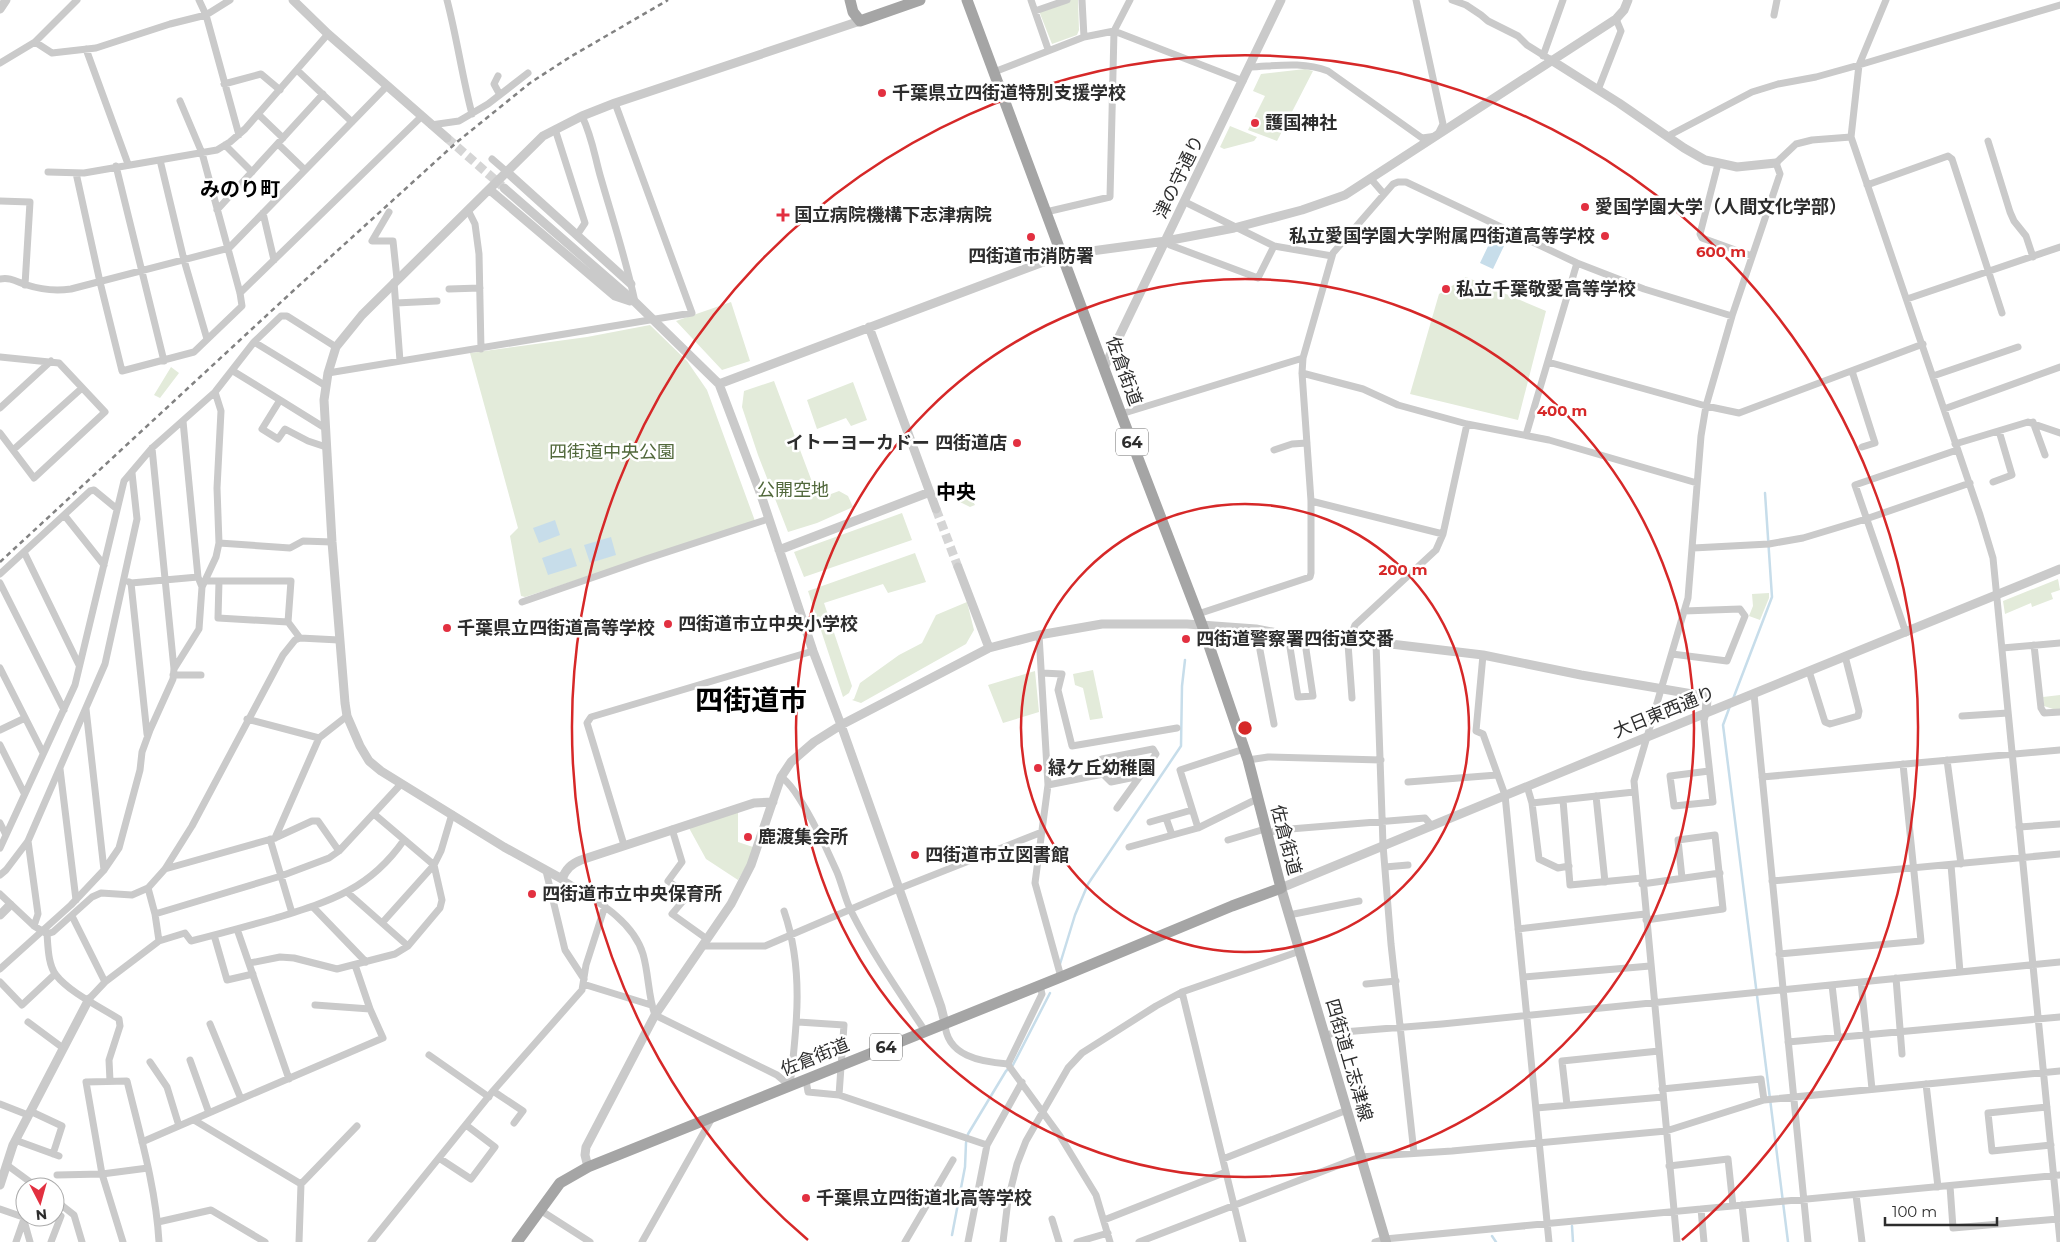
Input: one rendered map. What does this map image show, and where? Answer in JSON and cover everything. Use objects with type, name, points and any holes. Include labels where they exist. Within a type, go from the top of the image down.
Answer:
[{"type":"main road","points":[[850,0],[853,12],[860,21],[920,0]]},
{"type":"main road","name":"佐倉街道","points":[[517,1242],[560,1183],[588,1168],[1280,888],[1246,755],[1200,620],[967,0]]},
{"type":"main road","name":"四街道上志津線","points":[[1280,888],[1347,1110],[1382,1241]]},
{"type":"street","points":[[0,9],[6,0]]},
{"type":"street","points":[[0,63],[36,42],[77,0]]},
{"type":"street","points":[[200,0],[206,15],[239,135]]},
{"type":"street","points":[[36,42],[52,53],[86,49],[206,15],[230,0]]},
{"type":"street","points":[[293,0],[328,34],[447,138]]},
{"type":"street","points":[[448,0],[472,114]]},
{"type":"street","points":[[1031,0],[1048,49]]},
{"type":"street","points":[[1035,11],[1067,0]]},
{"type":"street","points":[[1082,0],[1084,37]]},
{"type":"street","points":[[1046,212],[1110,197],[1114,31],[1130,0]]},
{"type":"street","name":"津の守通り","points":[[1104,368],[1281,0]]},
{"type":"street","points":[[1416,0],[1442,124],[1437,136]]},
{"type":"street","points":[[1452,0],[1467,3],[1488,21],[1518,36],[1527,45],[1696,155],[1718,164],[1749,167],[1776,163],[1796,144],[1812,140],[1850,137]]},
{"type":"street","points":[[1547,58],[1563,0]]},
{"type":"street","points":[[719,384],[1062,255],[1166,241],[1234,228],[1326,204],[1345,196],[1437,136],[1547,58],[1616,19],[1624,10],[1628,0]]},
{"type":"street","points":[[1774,15],[1778,0]]},
{"type":"street","points":[[1886,0],[1859,65],[1850,137],[1923,344],[1992,554],[2051,1146],[2057,1176],[2060,1241]]},
{"type":"street","points":[[1668,136],[1752,92],[1859,65],[2060,5]]},
{"type":"street","points":[[1598,90],[1621,31],[1616,19]]},
{"type":"street","points":[[790,1086],[777,1075],[655,1015],[651,1005],[650,980],[643,952],[628,930],[604,906],[562,879],[504,848],[401,784],[369,760],[360,746],[347,716],[339,640],[324,400],[328,373],[336,347],[362,315],[543,136],[582,116],[614,103],[860,21]]},
{"type":"street","points":[[994,72],[1048,49],[1084,37],[1114,31],[1243,81]]},
{"type":"street","points":[[48,172],[76,174],[217,150],[239,135],[328,34]]},
{"type":"street","points":[[86,49],[128,164]]},
{"type":"street","points":[[1250,67],[1307,64],[1328,71],[1422,138],[1437,136]]},
{"type":"street","points":[[297,70],[352,122]]},
{"type":"street","points":[[432,125],[459,121],[472,114],[528,73]]},
{"type":"street","points":[[224,84],[260,74],[280,90]]},
{"type":"street","points":[[498,76],[494,84],[500,95]]},
{"type":"street","points":[[0,279],[8,278],[25,285],[55,291],[100,282],[229,248],[387,86]]},
{"type":"street","points":[[217,210],[323,94]]},
{"type":"street","points":[[76,174],[122,371],[194,352],[242,306],[229,248],[202,153],[180,101]]},
{"type":"street","points":[[328,373],[692,313],[614,103]]},
{"type":"street","points":[[258,114],[283,138]]},
{"type":"street","points":[[240,293],[422,116]]},
{"type":"street","points":[[582,116],[591,135],[635,302]]},
{"type":"street","points":[[555,129],[585,223],[576,235]]},
{"type":"street","points":[[1988,141],[2010,212],[2014,221],[2026,236],[2033,257]]},
{"type":"street","points":[[278,144],[305,170]]},
{"type":"street","points":[[225,145],[252,172]]},
{"type":"street","points":[[1867,185],[1948,156],[1952,159],[2002,312]]},
{"type":"street","points":[[492,159],[631,284]]},
{"type":"street","points":[[160,160],[184,260],[207,339]]},
{"type":"street","points":[[1677,1242],[1634,781],[1688,598],[1701,436],[1706,406],[1732,316],[1780,174],[1776,163]]},
{"type":"street","points":[[1718,164],[1700,234],[1702,238],[1752,256]]},
{"type":"street","points":[[116,166],[164,361]]},
{"type":"street","points":[[1371,179],[1384,194]]},
{"type":"street","points":[[1200,620],[1310,577],[1312,501],[1302,373],[1303,358],[1332,256],[1393,184],[1406,182],[1577,263],[1644,289],[1732,316]]},
{"type":"street","points":[[504,188],[635,302],[719,384],[941,1007],[945,1032],[950,1041],[960,1051],[982,1062],[1010,1067],[1022,1082],[1060,1136],[1096,1195],[1110,1242]]},
{"type":"street","points":[[490,190],[616,296],[635,302]]},
{"type":"street","points":[[0,201],[30,202],[25,285]]},
{"type":"street","points":[[1185,202],[1234,228],[1274,246],[1332,256]]},
{"type":"street","points":[[468,210],[475,224],[479,254],[482,348]]},
{"type":"street","points":[[389,212],[372,241],[393,241],[400,361]]},
{"type":"street","points":[[263,213],[274,260]]},
{"type":"street","points":[[1166,241],[1170,246],[1258,278],[1274,246]]},
{"type":"street","points":[[1907,299],[2060,247]]},
{"type":"street","points":[[1526,435],[1577,263]]},
{"type":"street","points":[[449,289],[480,288]]},
{"type":"street","points":[[396,303],[437,301]]},
{"type":"street","points":[[0,848],[75,685],[124,481],[152,448],[215,392],[254,342],[281,316],[287,316],[336,347]]},
{"type":"street","points":[[869,327],[936,509]]},
{"type":"street","points":[[254,342],[326,386]]},
{"type":"street","points":[[1548,362],[1706,406],[1739,412],[1923,344]]},
{"type":"street","points":[[1933,376],[2018,347]]},
{"type":"street","points":[[0,357],[59,363],[105,412],[34,478],[0,433]]},
{"type":"street","points":[[1121,414],[1303,358]]},
{"type":"street","points":[[0,408],[51,361]]},
{"type":"street","points":[[1944,409],[2060,367]]},
{"type":"street","points":[[233,370],[325,428]]},
{"type":"street","points":[[1852,371],[1875,443],[1862,447]]},
{"type":"street","points":[[1302,373],[1363,389],[1398,405],[1468,424],[1526,435],[1698,483]]},
{"type":"street","points":[[13,450],[82,388]]},
{"type":"street","points":[[201,582],[216,557],[219,543],[217,488],[221,411],[215,392]]},
{"type":"street","points":[[280,400],[262,429],[278,438],[284,429],[326,447]]},
{"type":"street","points":[[0,969],[44,932],[76,900],[104,870],[119,848],[140,770],[142,752],[174,672],[199,629],[201,582],[183,421]]},
{"type":"street","points":[[2032,422],[2045,455]]},
{"type":"street","points":[[1906,632],[1855,485],[1999,431],[2032,422],[2060,433]]},
{"type":"street","points":[[1352,698],[1349,639],[1355,625],[1436,550],[1443,534],[1468,424]]},
{"type":"street","points":[[1993,482],[2012,475],[1999,431]]},
{"type":"street","points":[[1274,450],[1292,444],[1307,444]]},
{"type":"street","points":[[152,448],[174,672]]},
{"type":"street","points":[[0,874],[6,870],[28,840],[104,664],[137,519],[132,473]]},
{"type":"street","points":[[1693,548],[1770,544],[1803,538],[1866,519],[1970,483]]},
{"type":"street","points":[[0,574],[90,491],[94,490],[117,509]]},
{"type":"street","points":[[779,550],[930,492]]},
{"type":"street","points":[[1312,501],[1443,534]]},
{"type":"street","points":[[65,516],[104,564]]},
{"type":"street","points":[[522,602],[768,519]]},
{"type":"street","points":[[219,543],[290,548],[303,541],[332,542]]},
{"type":"street","points":[[24,552],[79,665]]},
{"type":"street","points":[[958,567],[989,648]]},
{"type":"street","name":"大日東西通り","points":[[1280,888],[1706,712],[2060,570]]},
{"type":"street","points":[[124,576],[131,583],[148,736]]},
{"type":"street","points":[[131,583],[164,580],[201,582],[291,581],[288,622],[300,638]]},
{"type":"street","points":[[219,581],[218,618],[288,622]]},
{"type":"street","points":[[0,583],[64,710]]},
{"type":"street","points":[[1672,654],[1727,661],[1746,616],[1740,609],[1684,611]]},
{"type":"street","points":[[588,1168],[585,1155],[586,1146],[655,1015],[731,904],[751,865],[781,777],[799,753],[841,725],[989,648],[1040,634],[1110,624],[1200,620],[1288,635],[1349,639],[1483,656],[1704,696],[1707,699],[1704,721],[1713,802],[1674,806],[1670,776],[1709,771]]},
{"type":"street","points":[[1256,630],[1274,724]]},
{"type":"street","points":[[1040,634],[1048,785],[1036,890],[1061,977]]},
{"type":"street","points":[[1288,635],[1298,697],[1313,696],[1304,636]]},
{"type":"street","points":[[0,894],[34,926],[44,932],[54,932],[92,897],[101,893],[132,895],[148,888],[166,869],[192,826],[283,654],[294,640],[300,638],[339,640]]},
{"type":"street","points":[[1376,642],[1385,867],[1414,1153]]},
{"type":"street","points":[[2002,648],[2060,643]]},
{"type":"street","points":[[2034,645],[2041,708],[2044,713],[2060,712]]},
{"type":"street","points":[[624,845],[587,724],[591,717],[813,652]]},
{"type":"street","points":[[1483,656],[1476,731],[1483,734],[1506,795],[1549,1242]]},
{"type":"street","points":[[1808,671],[1825,722],[1830,724],[1858,716],[1859,711],[1844,656]]},
{"type":"street","points":[[0,668],[43,753]]},
{"type":"street","points":[[174,672],[202,675]]},
{"type":"street","points":[[1042,673],[1062,674],[1058,690],[1072,746],[1177,728]]},
{"type":"street","points":[[1754,694],[1808,1242]]},
{"type":"street","points":[[86,709],[104,870]]},
{"type":"street","points":[[1962,716],[2008,713]]},
{"type":"street","points":[[292,913],[272,839],[319,738],[347,716]]},
{"type":"street","points":[[0,730],[25,718]]},
{"type":"street","points":[[247,719],[319,738]]},
{"type":"street","points":[[0,745],[24,794]]},
{"type":"street","points":[[1117,808],[1156,754],[1153,749],[1102,759],[1103,774],[1110,782],[1140,776]]},
{"type":"street","points":[[1762,777],[2060,750]]},
{"type":"street","points":[[1198,828],[1180,770],[1246,755],[1380,760]]},
{"type":"street","points":[[1947,760],[1961,864]]},
{"type":"street","points":[[1779,954],[1921,941],[1903,764]]},
{"type":"street","points":[[60,769],[76,900]]},
{"type":"street","points":[[1048,785],[1103,774]]},
{"type":"street","points":[[1408,782],[1497,775]]},
{"type":"street","points":[[781,777],[787,781],[799,799],[824,845],[837,872],[850,910],[872,949],[925,1031]]},
{"type":"street","points":[[155,914],[281,876],[329,858],[339,851],[401,784]]},
{"type":"street","points":[[1528,786],[1539,859],[1558,868],[1569,866]]},
{"type":"street","points":[[1532,803],[1634,792]]},
{"type":"street","points":[[1596,796],[1605,882]]},
{"type":"street","points":[[1129,847],[1198,828],[1257,799]]},
{"type":"street","points":[[1563,800],[1570,885],[1682,878],[1720,873]]},
{"type":"street","points":[[562,879],[572,864],[624,845],[754,803],[773,802]]},
{"type":"street","points":[[1150,822],[1192,810]]},
{"type":"street","points":[[250,963],[280,957],[294,958],[337,969],[395,954],[408,946],[440,908],[442,900],[434,865],[374,814]]},
{"type":"street","points":[[382,923],[434,865],[441,851],[452,814]]},
{"type":"street","points":[[1166,818],[1172,835]]},
{"type":"street","points":[[1228,840],[1265,831],[1383,820],[1425,818],[1431,825]]},
{"type":"street","points":[[166,869],[272,839],[312,821],[318,821],[339,851]]},
{"type":"street","points":[[0,824],[6,835]]},
{"type":"street","points":[[2020,827],[2060,824]]},
{"type":"street","points":[[672,829],[682,862],[668,881],[688,895],[672,914],[705,943],[765,946],[793,936],[898,889],[1042,832]]},
{"type":"street","points":[[1518,929],[1723,909],[1715,835],[1678,840],[1682,878]]},
{"type":"street","points":[[28,840],[38,914],[34,926]]},
{"type":"street","points":[[0,1185],[16,1140],[29,1113],[88,999],[104,982],[158,941],[185,933],[191,941],[313,907],[348,892],[385,865],[404,840]]},
{"type":"street","points":[[1772,881],[2060,854]]},
{"type":"street","points":[[1385,867],[1408,865]]},
{"type":"street","points":[[1951,865],[1960,972]]},
{"type":"street","points":[[546,871],[565,950],[584,982],[651,1005]]},
{"type":"street","points":[[148,888],[155,914],[158,941]]},
{"type":"street","points":[[348,892],[408,946]]},
{"type":"street","points":[[1289,915],[1359,901]]},
{"type":"street","points":[[0,915],[10,905]]},
{"type":"street","points":[[371,1242],[491,1094],[582,990],[586,965],[604,906]]},
{"type":"street","points":[[313,907],[366,962]]},
{"type":"street","points":[[784,910],[793,936],[798,990],[798,1022],[790,1086]]},
{"type":"street","points":[[72,916],[104,982]]},
{"type":"street","points":[[237,929],[289,1079]]},
{"type":"street","points":[[44,932],[50,962],[55,974],[81,996],[119,1019],[120,1026],[109,1060],[110,1081]]},
{"type":"street","points":[[214,935],[227,980],[253,974]]},
{"type":"street","points":[[1002,1242],[1008,1200],[1026,1141],[1068,1068],[1082,1052],[1182,992],[1300,951]]},
{"type":"street","points":[[1324,1036],[1343,1032],[2060,962]]},
{"type":"street","points":[[142,1142],[383,1038],[370,1010],[355,964]]},
{"type":"street","points":[[1523,977],[1650,966]]},
{"type":"street","points":[[0,982],[22,1005],[55,974]]},
{"type":"street","points":[[1896,978],[1902,1054]]},
{"type":"street","points":[[1366,984],[1396,981]]},
{"type":"street","points":[[1862,982],[1872,1089]]},
{"type":"street","points":[[1832,985],[1838,1037]]},
{"type":"street","points":[[1010,1067],[1042,994],[1040,986]]},
{"type":"street","points":[[1182,992],[1243,1242]]},
{"type":"street","points":[[314,1005],[370,1010]]},
{"type":"street","points":[[1788,1042],[2060,1017]]},
{"type":"street","points":[[28,1022],[63,1048]]},
{"type":"street","points":[[798,1022],[844,1025],[839,1094]]},
{"type":"street","points":[[210,1024],[241,1099]]},
{"type":"street","points":[[1567,1105],[1562,1061],[1659,1051]]},
{"type":"street","points":[[429,1055],[491,1094],[523,1111],[514,1123]]},
{"type":"street","points":[[190,1060],[210,1113]]},
{"type":"street","points":[[150,1062],[167,1086],[179,1126]]},
{"type":"street","points":[[1139,1242],[1360,1157],[1452,1151],[1666,1131],[1764,1100],[2060,1070]]},
{"type":"street","points":[[1536,1108],[1761,1079],[1764,1100]]},
{"type":"street","points":[[806,1080],[808,1092],[839,1094],[987,1145]]},
{"type":"street","points":[[122,1242],[102,1174],[86,1082],[127,1081],[148,1168],[158,1222],[159,1242]]},
{"type":"street","points":[[968,1242],[987,1145],[1022,1082]]},
{"type":"street","points":[[1926,1084],[1938,1187]]},
{"type":"street","points":[[0,1104],[62,1126],[56,1155],[16,1140]]},
{"type":"street","points":[[2047,1107],[1988,1113],[1989,1123],[1992,1151],[2051,1146]]},
{"type":"street","points":[[1223,1159],[1347,1110]]},
{"type":"street","points":[[642,1242],[713,1117]]},
{"type":"street","points":[[194,1120],[302,1184]]},
{"type":"street","points":[[439,1158],[471,1179],[495,1147],[466,1125]]},
{"type":"street","points":[[299,1242],[302,1184],[357,1126]]},
{"type":"street","points":[[1670,1166],[1728,1159],[1734,1206]]},
{"type":"street","points":[[906,1242],[953,1160]]},
{"type":"street","points":[[7,1165],[24,1177]]},
{"type":"street","points":[[57,1175],[102,1174],[148,1168]]},
{"type":"street","points":[[1104,1220],[1226,1172]]},
{"type":"street","points":[[1382,1241],[2057,1176]]},
{"type":"street","points":[[1950,1186],[1953,1228],[2058,1219]]},
{"type":"street","points":[[1856,1194],[1862,1242]]},
{"type":"street","points":[[1742,1205],[1746,1242]]},
{"type":"street","points":[[65,1208],[74,1215],[82,1242]]},
{"type":"street","points":[[0,1209],[15,1215]]},
{"type":"street","points":[[1701,1209],[1704,1242]]},
{"type":"street","points":[[158,1222],[211,1210],[266,1242]]},
{"type":"street","points":[[540,1210],[590,1242]]},
{"type":"street","points":[[1052,1219],[1058,1242]]},
{"type":"street","points":[[16,1242],[21,1227]]},
{"type":"street","points":[[26,1227],[30,1242]]},
{"type":"street","points":[[51,1242],[57,1227]]},
{"type":"street","points":[[1077,1242],[1108,1233]]},
{"type":"green space","points":[[1068,0],[1078,0],[1079,30],[1077,35],[1052,44],[1039,11]]},
{"type":"green space","points":[[1305,69],[1313,71],[1277,141],[1248,130],[1265,96],[1253,91],[1261,74]]},
{"type":"green space","points":[[1230,126],[1257,137],[1254,141],[1224,149],[1220,147]]},
{"type":"green space","points":[[1466,277],[1546,311],[1518,420],[1410,394],[1439,294]]},
{"type":"green space","points":[[731,302],[750,361],[722,370],[676,321]]},
{"type":"green space","name":"四街道中央公園","points":[[650,325],[687,361],[707,390],[755,521],[525,597],[521,596],[510,536],[518,528],[470,353],[587,337]]},
{"type":"green space","points":[[171,367],[179,373],[160,398],[154,395]]},
{"type":"green space","name":"公開空地","points":[[774,381],[817,495],[823,497],[839,491],[848,496],[853,507],[817,523],[788,532],[758,455],[742,407],[744,391]]},
{"type":"green space","points":[[853,382],[867,420],[851,426],[846,418],[817,429],[807,400]]},
{"type":"green space","points":[[966,489],[975,505],[970,507],[960,502],[957,493]]},
{"type":"green space","points":[[902,513],[912,540],[804,577],[794,552]]},
{"type":"green space","points":[[915,553],[926,582],[888,593],[883,584],[824,603],[852,686],[849,693],[843,697],[808,591]]},
{"type":"green space","points":[[2058,579],[2060,590],[2051,593],[2053,599],[2032,607],[2031,603],[2005,614],[2003,601]]},
{"type":"green space","points":[[1769,593],[1769,598],[1760,620],[1749,616],[1753,606],[1752,594]]},
{"type":"green space","points":[[967,602],[974,630],[966,644],[861,703],[852,700],[860,683],[899,655],[922,643],[936,615]]},
{"type":"green space","points":[[1093,670],[1103,718],[1090,720],[1083,688],[1075,685],[1073,674]]},
{"type":"green space","points":[[1035,671],[1039,712],[1003,723],[988,685]]},
{"type":"green space","points":[[2060,695],[2060,709],[2044,706],[2043,697]]},
{"type":"green space","points":[[738,810],[738,842],[753,847],[752,856],[738,880],[706,859],[689,828]]},
{"type":"water","points":[[1491,240],[1504,246],[1493,269],[1480,263]]},
{"type":"water","points":[[555,520],[560,535],[539,543],[533,528]]},
{"type":"water","points":[[611,537],[616,555],[590,563],[584,545]]},
{"type":"water","points":[[571,548],[577,566],[548,575],[542,558]]},
{"type":"waterway","points":[[1733,699],[1772,597],[1765,493]]},
{"type":"waterway","points":[[1060,964],[1075,915],[1088,884],[1181,746],[1182,686],[1185,660]]},
{"type":"waterway","points":[[1730,706],[1723,725],[1788,1242]]},
{"type":"waterway","points":[[952,1235],[965,1167],[968,1134],[1006,1071],[1013,1065],[1050,993]]},
{"type":"waterway","points":[[1572,1226],[1573,1242]]},
{"type":"waterway","points":[[1492,1236],[1496,1242]]},
{"type":"tunnel","points":[[447,138],[502,186]]},
{"type":"tunnel","points":[[936,509],[958,567]]},
{"type":"railway","points":[[0,562],[457,142],[530,83],[570,57],[668,0]]},
{"type":"place","name":"千葉県立四街道特別支援学校","points":[[882,93]]},
{"type":"place","name":"護国神社","points":[[1255,123]]},
{"type":"place","name":"愛国学園大学（人間文化学部）","points":[[1585,207]]},
{"type":"place","name":"国立病院機構下志津病院","points":[[783,215]]},
{"type":"place","name":"私立愛国学園大学附属四街道高等学校","points":[[1605,236]]},
{"type":"place","name":"四街道市消防署","points":[[1031,237]]},
{"type":"place","name":"私立千葉敬愛高等学校","points":[[1446,289]]},
{"type":"place","name":"イトーヨーカドー 四街道店","points":[[1017,443]]},
{"type":"place","name":"四街道市立中央小学校","points":[[668,624]]},
{"type":"place","name":"千葉県立四街道高等学校","points":[[447,628]]},
{"type":"place","name":"四街道警察署四街道交番","points":[[1186,639]]},
{"type":"place","name":"緑ケ丘幼稚園","points":[[1038,768]]},
{"type":"place","name":"鹿渡集会所","points":[[748,837]]},
{"type":"place","name":"四街道市立図書館","points":[[915,855]]},
{"type":"place","name":"四街道市立中央保育所","points":[[532,894]]},
{"type":"place","name":"千葉県立四街道北高等学校","points":[[806,1198]]},
{"type":"district","name":"みのり町","points":[[240,189]]},
{"type":"district","name":"中央","points":[[956,492]]},
{"type":"district","name":"四街道市","points":[[751,700]]}]
